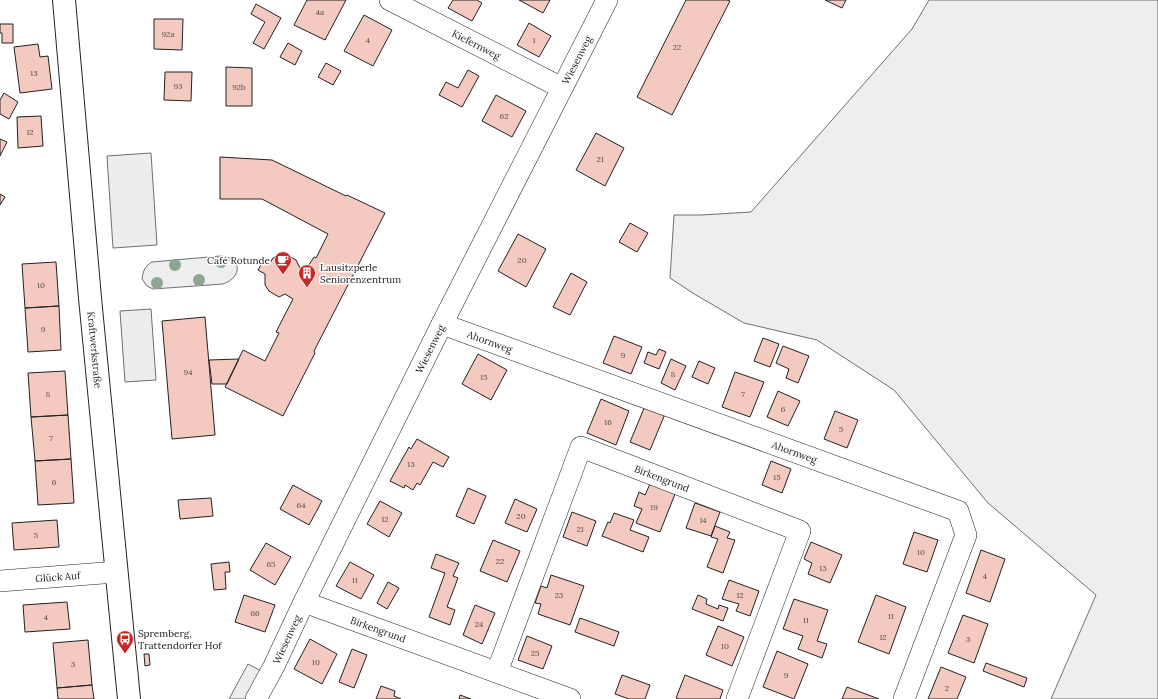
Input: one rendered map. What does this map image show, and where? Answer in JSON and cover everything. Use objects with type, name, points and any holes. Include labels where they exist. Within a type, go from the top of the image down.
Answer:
[{"type":"main road","name":"Kraftwerkstraße","points":[[64,0],[129,699]]},
{"type":"street","name":"Kiefernweg","points":[[390,0],[562,88]]},
{"type":"street","name":"Wiesenweg","points":[[256,699],[274,666],[304,602],[442,324],[607,0]]},
{"type":"street","name":"Ahornweg","points":[[442,324],[958,510],[966,535],[904,699]]},
{"type":"street","name":"Birkengrund","points":[[497,672],[581,447],[800,530],[737,699]]},
{"type":"street","name":"Glück Auf","points":[[0,581],[116,572]]},
{"type":"street","name":"Birkengrund","points":[[304,602],[570,699]]},
{"type":"shaded area","points":[[929,0],[1158,0],[1158,699],[1051,699],[1096,595],[988,503],[894,390],[817,340],[744,323],[670,278],[674,215],[751,212],[912,29]]},
{"type":"shaded area","points":[[151,153],[157,245],[113,248],[107,156]]},
{"type":"shaded area","points":[[220,256],[233,260],[236,263],[237,268],[237,272],[234,277],[230,281],[223,284],[153,289],[147,286],[142,279],[145,269],[152,262]]},
{"type":"shaded area","points":[[151,309],[156,380],[125,382],[120,311]]},
{"type":"shaded area","points":[[248,664],[263,672],[247,699],[229,699]]},
{"type":"building","points":[[307,0],[346,0],[325,40],[294,25]]},
{"type":"building","points":[[453,0],[477,0],[482,3],[472,21],[448,8]]},
{"type":"building","points":[[519,0],[550,0],[543,13]]},
{"type":"building","points":[[686,0],[730,1],[672,115],[637,97]]},
{"type":"building","points":[[825,0],[846,0],[842,8]]},
{"type":"building","points":[[256,4],[281,18],[264,49],[253,43],[265,22],[251,14]]},
{"type":"building","points":[[364,15],[392,30],[373,66],[344,51]]},
{"type":"building","points":[[154,19],[183,19],[182,50],[154,49]]},
{"type":"building","points":[[529,23],[551,36],[539,57],[517,45]]},
{"type":"building","points":[[0,24],[13,24],[13,43],[2,43]]},
{"type":"building","points":[[288,43],[302,51],[295,65],[280,57]]},
{"type":"building","points":[[38,44],[40,57],[48,56],[52,89],[20,93],[14,47]]},
{"type":"building","points":[[326,63],[341,71],[333,85],[318,77]]},
{"type":"building","points":[[226,67],[252,68],[252,106],[226,106]]},
{"type":"building","points":[[468,70],[479,76],[462,107],[439,95],[446,82],[458,88]]},
{"type":"building","points":[[165,72],[192,72],[191,101],[164,100]]},
{"type":"building","points":[[4,93],[18,102],[9,119],[0,114],[0,100]]},
{"type":"building","points":[[496,95],[526,111],[512,137],[482,121]]},
{"type":"building","points":[[41,116],[43,146],[18,148],[17,117]]},
{"type":"building","points":[[596,133],[624,148],[605,186],[576,170]]},
{"type":"building","points":[[0,139],[7,142],[0,156]]},
{"type":"building","name":"Lausitzperle Seniorenzentrum","points":[[220,157],[272,160],[385,213],[314,351],[315,353],[283,416],[225,387],[243,350],[265,361],[279,333],[276,332],[293,299],[285,294],[279,297],[269,291],[265,285],[265,274],[258,270],[264,260],[270,263],[273,258],[278,255],[287,255],[296,260],[300,268],[305,271],[314,257],[316,258],[328,234],[262,199],[220,199]]},
{"type":"building","points":[[0,194],[5,197],[0,205]]},
{"type":"building","points":[[630,223],[648,233],[637,252],[619,242]]},
{"type":"building","points":[[518,234],[546,249],[526,287],[498,271]]},
{"type":"building","points":[[56,262],[59,306],[25,308],[22,264]]},
{"type":"building","points":[[571,273],[587,282],[570,315],[553,307]]},
{"type":"building","points":[[59,306],[61,350],[28,352],[25,308]]},
{"type":"building","points":[[205,317],[215,435],[172,439],[162,321]]},
{"type":"building","points":[[614,336],[642,347],[631,374],[603,363]]},
{"type":"building","points":[[763,338],[779,344],[770,367],[754,361]]},
{"type":"building","points":[[783,346],[809,356],[798,383],[786,378],[789,369],[776,363]]},
{"type":"building","points":[[659,349],[666,352],[659,369],[644,363],[648,352],[656,355]]},
{"type":"building","points":[[478,354],[507,370],[491,400],[462,384]]},
{"type":"building","points":[[239,359],[227,384],[212,384],[209,360]]},
{"type":"building","points":[[671,359],[686,366],[675,390],[661,383]]},
{"type":"building","points":[[699,361],[715,368],[708,384],[692,377]]},
{"type":"building","points":[[65,371],[68,415],[31,417],[28,373]]},
{"type":"building","points":[[735,372],[764,382],[750,417],[722,407]]},
{"type":"building","points":[[778,391],[800,401],[788,426],[767,417]]},
{"type":"building","points":[[601,399],[629,411],[616,445],[587,433]]},
{"type":"building","points":[[645,406],[665,414],[650,450],[630,442]]},
{"type":"building","points":[[835,411],[858,420],[847,448],[824,439]]},
{"type":"building","points":[[68,415],[71,459],[35,461],[31,417]]},
{"type":"building","points":[[417,439],[449,457],[443,467],[433,462],[420,485],[417,483],[413,490],[405,485],[404,488],[390,481],[409,447],[411,449]]},
{"type":"building","points":[[71,459],[74,503],[38,505],[35,461]]},
{"type":"building","points":[[771,461],[791,469],[782,493],[762,485]]},
{"type":"building","points":[[650,484],[675,494],[660,532],[636,523],[642,509],[634,506],[639,492],[645,495]]},
{"type":"building","points":[[293,485],[322,501],[309,525],[280,509]]},
{"type":"building","points":[[468,488],[486,496],[474,524],[456,516]]},
{"type":"building","points":[[211,498],[213,516],[180,519],[178,500]]},
{"type":"building","points":[[515,499],[537,509],[527,532],[505,523]]},
{"type":"building","points":[[380,501],[402,513],[389,537],[367,524]]},
{"type":"building","points":[[695,503],[720,512],[711,536],[686,528]]},
{"type":"building","points":[[572,512],[596,521],[587,546],[563,537]]},
{"type":"building","points":[[614,513],[634,520],[630,530],[649,537],[643,552],[602,536]]},
{"type":"building","points":[[57,520],[59,547],[14,550],[12,523]]},
{"type":"building","points":[[715,526],[730,532],[727,538],[735,540],[723,573],[707,567],[718,539],[711,537]]},
{"type":"building","points":[[914,532],[938,540],[927,572],[903,564]]},
{"type":"building","points":[[493,540],[520,551],[507,582],[480,571]]},
{"type":"building","points":[[811,542],[842,555],[830,583],[808,574],[812,563],[804,559]]},
{"type":"building","points":[[266,543],[291,557],[275,585],[250,570]]},
{"type":"building","points":[[981,550],[1005,559],[990,602],[966,593]]},
{"type":"building","points":[[436,554],[459,563],[453,576],[458,578],[447,607],[455,610],[450,625],[429,617],[445,573],[431,568]]},
{"type":"building","points":[[229,562],[230,572],[225,572],[226,589],[214,590],[211,564]]},
{"type":"building","points":[[350,562],[374,575],[361,599],[336,586]]},
{"type":"building","points":[[551,575],[584,586],[570,625],[538,614],[541,604],[535,603],[541,586],[547,588]]},
{"type":"building","points":[[729,580],[759,591],[750,616],[736,611],[739,604],[722,599]]},
{"type":"building","points":[[388,582],[399,588],[387,609],[377,603]]},
{"type":"building","points":[[244,595],[275,605],[265,632],[235,622]]},
{"type":"building","points":[[698,595],[707,599],[706,604],[718,609],[719,605],[728,608],[723,621],[692,609]]},
{"type":"building","points":[[876,595],[906,607],[889,654],[858,642]]},
{"type":"building","points":[[794,599],[828,610],[817,641],[827,644],[822,658],[798,649],[803,636],[783,629]]},
{"type":"building","points":[[67,602],[70,629],[25,632],[23,605]]},
{"type":"building","points":[[475,605],[495,613],[482,644],[463,635]]},
{"type":"building","points":[[963,615],[988,624],[974,663],[948,653]]},
{"type":"building","points":[[580,618],[619,632],[614,646],[575,632]]},
{"type":"building","points":[[718,626],[744,637],[732,666],[706,655]]},
{"type":"building","points":[[527,636],[552,646],[543,669],[518,660]]},
{"type":"building","points":[[310,639],[337,654],[322,684],[294,669]]},
{"type":"building","points":[[88,640],[92,685],[57,688],[53,643]]},
{"type":"building","points":[[352,649],[367,655],[354,688],[339,682]]},
{"type":"building","points":[[777,651],[808,664],[794,699],[763,687]]},
{"type":"building","points":[[144,654],[149,654],[150,665],[145,666]]},
{"type":"building","points":[[986,663],[1027,678],[1024,687],[983,671]]},
{"type":"building","points":[[941,667],[966,677],[957,699],[928,699]]},
{"type":"building","points":[[622,675],[650,685],[645,699],[629,699],[615,694]]},
{"type":"building","points":[[685,675],[723,690],[720,699],[676,698]]},
{"type":"building","points":[[92,685],[94,699],[58,699],[57,688]]},
{"type":"building","points":[[381,686],[395,691],[394,696],[401,699],[376,699]]},
{"type":"building","points":[[847,687],[879,699],[842,699]]},
{"type":"building","points":[[460,695],[471,699],[459,699]]},
{"type":"place","name":"Café Rotunde","points":[[283,275]]},
{"type":"place","name":"Lausitzperle Seniorenzentrum","points":[[307,288]]},
{"type":"place","name":"Spremberg, Trattendorfer Hof","points":[[125,654]]}]
